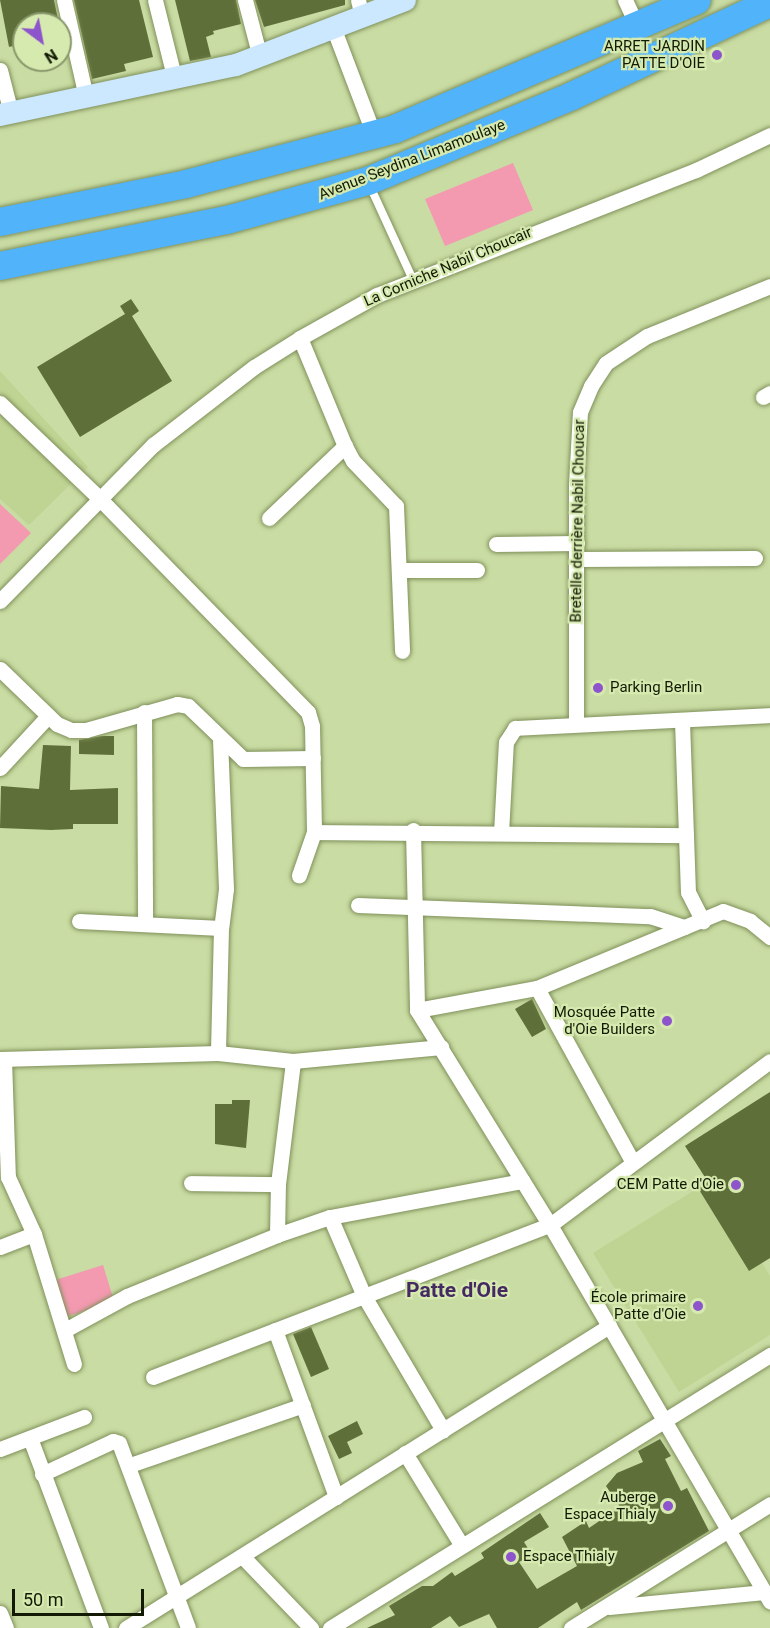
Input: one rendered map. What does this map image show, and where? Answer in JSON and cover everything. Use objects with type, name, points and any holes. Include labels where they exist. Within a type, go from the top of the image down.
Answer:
[{"type":"highway","points":[[0,222],[176,186],[374,135],[434,115],[697,0]]},
{"type":"highway","name":"Avenue Seydina Limamoulaye","points":[[0,266],[227,220],[368,181],[572,96],[770,3]]},
{"type":"street","points":[[64,0],[86,97]]},
{"type":"street","points":[[155,0],[175,80]]},
{"type":"street","points":[[245,0],[260,57]]},
{"type":"street","points":[[0,70],[5,114],[175,80],[260,57],[333,27],[360,8],[405,0]]},
{"type":"street","points":[[625,0],[637,26]]},
{"type":"street","points":[[333,27],[374,135]]},
{"type":"street","name":"La Corniche Nabil Choucair","points":[[0,601],[153,445],[204,404],[300,338],[412,280],[696,170],[770,135]]},
{"type":"street","name":"Bretelle derrière Nabil Choucar","points":[[576,722],[580,412],[606,363],[647,336],[770,286]]},
{"type":"street","points":[[300,338],[353,461],[396,506],[402,651]]},
{"type":"street","points":[[0,403],[99,498],[298,701],[312,726],[314,832],[299,875]]},
{"type":"street","points":[[269,518],[345,446]]},
{"type":"street","points":[[496,543],[577,543]]},
{"type":"street","points":[[577,559],[755,558]]},
{"type":"street","points":[[400,570],[477,570]]},
{"type":"street","points":[[0,669],[48,716],[71,730],[177,704],[188,706],[243,759],[313,758]]},
{"type":"street","points":[[144,712],[145,921]]},
{"type":"street","points":[[501,833],[509,733],[515,728],[576,722],[682,721],[770,715]]},
{"type":"street","points":[[0,768],[48,716]]},
{"type":"street","points":[[682,721],[688,891],[703,921]]},
{"type":"street","points":[[218,1053],[221,928],[226,889],[220,738]]},
{"type":"street","points":[[314,832],[413,830],[686,834]]},
{"type":"street","points":[[413,830],[417,1010],[550,1225],[767,1597],[604,1607]]},
{"type":"street","points":[[358,905],[650,916],[684,927]]},
{"type":"street","points":[[417,1010],[537,988],[723,911],[750,921],[770,937]]},
{"type":"street","points":[[79,921],[145,921],[221,928]]},
{"type":"street","points":[[537,988],[633,1161]]},
{"type":"street","points":[[74,1364],[34,1234],[8,1177],[2,1059],[218,1053],[293,1061],[441,1047]]},
{"type":"street","points":[[277,1235],[278,1184],[293,1061]]},
{"type":"street","points":[[153,1377],[550,1225],[770,1061]]},
{"type":"street","points":[[65,1330],[127,1296],[277,1235],[330,1217],[523,1180]]},
{"type":"street","points":[[191,1183],[278,1184]]},
{"type":"street","points":[[330,1217],[364,1296],[443,1430]]},
{"type":"street","points":[[0,1247],[34,1234]]},
{"type":"street","points":[[126,1628],[609,1326]]},
{"type":"street","points":[[275,1330],[336,1497]]},
{"type":"street","points":[[330,1628],[770,1355]]},
{"type":"street","points":[[130,1465],[303,1405]]},
{"type":"street","points":[[0,1449],[84,1417]]},
{"type":"street","points":[[30,1438],[101,1628]]},
{"type":"street","points":[[42,1474],[113,1441],[119,1443],[130,1465],[188,1628]]},
{"type":"street","points":[[405,1454],[462,1546]]},
{"type":"street","points":[[571,1628],[770,1504]]},
{"type":"street","points":[[242,1556],[311,1628]]},
{"type":"street","points":[[0,1613],[6,1628]]},
{"type":"lane","points":[[368,181],[412,280]]},
{"type":"shaded area","points":[[513,163],[533,210],[445,246],[425,199]]},
{"type":"shaded area","points":[[0,371],[88,467],[29,525],[0,499]]},
{"type":"shaded area","points":[[0,504],[31,533],[0,564]]},
{"type":"shaded area","name":"École primaire Patte d'Oie","points":[[698,1188],[749,1270],[762,1263],[770,1276],[770,1335],[679,1392],[593,1253]]},
{"type":"shaded area","points":[[103,1265],[114,1301],[63,1318],[52,1281]]},
{"type":"building","points":[[0,0],[54,0],[56,12],[12,12],[12,46],[9,47]]},
{"type":"building","points":[[74,0],[139,0],[153,57],[124,64],[126,71],[92,79]]},
{"type":"building","points":[[175,0],[236,0],[241,24],[213,31],[214,34],[206,37],[211,57],[190,61]]},
{"type":"building","points":[[255,0],[345,0],[345,5],[264,27]]},
{"type":"building","points":[[131,299],[139,311],[132,316],[172,381],[80,437],[37,367],[125,314],[120,306]]},
{"type":"building","points":[[114,736],[114,755],[79,754],[79,740]]},
{"type":"building","points":[[43,745],[71,746],[70,790],[118,788],[118,824],[73,824],[73,829],[51,830],[0,828],[1,786],[39,789]]},
{"type":"building","points":[[532,999],[546,1029],[532,1037],[515,1009]]},
{"type":"building","name":"CEM Patte d'Oie","points":[[770,1092],[770,1258],[749,1271],[698,1188],[708,1182],[685,1146]]},
{"type":"building","points":[[232,1100],[250,1100],[246,1148],[215,1144],[215,1104],[232,1104]]},
{"type":"building","points":[[311,1327],[329,1369],[311,1377],[293,1334]]},
{"type":"building","points":[[357,1421],[363,1434],[347,1442],[352,1453],[339,1459],[328,1436]]},
{"type":"building","points":[[660,1439],[671,1456],[665,1459],[681,1491],[687,1488],[709,1531],[581,1610],[577,1602],[538,1628],[497,1628],[489,1614],[459,1627],[450,1616],[431,1628],[367,1628],[395,1615],[389,1606],[422,1586],[433,1586],[452,1572],[455,1576],[484,1558],[481,1553],[540,1513],[549,1527],[524,1542],[532,1555],[519,1562],[537,1589],[577,1566],[562,1537],[586,1521],[589,1528],[620,1507],[606,1486],[617,1473],[643,1462],[638,1451]]},
{"type":"place","name":"ARRET JARDIN PATTE D'OIE","points":[[717,55]]},
{"type":"place","name":"Parking Berlin","points":[[598,688]]},
{"type":"place","name":"Mosquée Patte d'Oie Builders","points":[[667,1021]]},
{"type":"place","name":"CEM Patte d'Oie","points":[[736,1185]]},
{"type":"place","name":"École primaire Patte d'Oie","points":[[698,1306]]},
{"type":"place","name":"Auberge Espace Thialy","points":[[668,1506]]},
{"type":"place","name":"Espace Thialy","points":[[511,1557]]},
{"type":"district","name":"Patte d'Oie","points":[[457,1290]]}]
